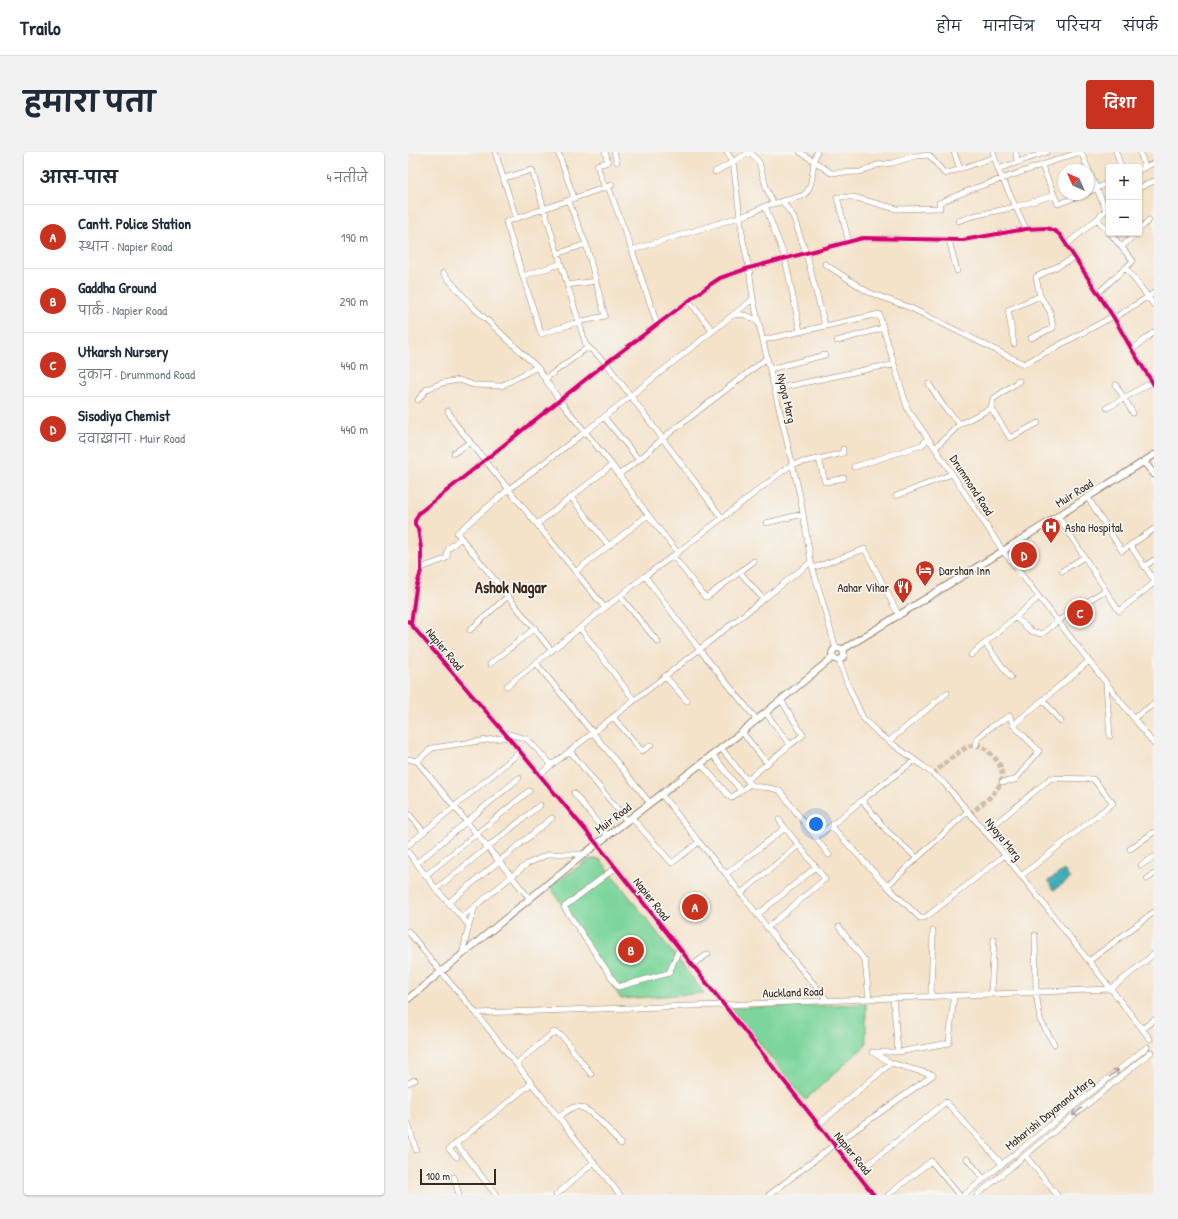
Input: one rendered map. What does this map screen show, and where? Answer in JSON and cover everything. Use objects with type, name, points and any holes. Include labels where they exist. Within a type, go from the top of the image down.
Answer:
[{"type":"main road","name":"Muir Road","points":[[839,649],[899,616],[1154,455]]},
{"type":"main road","points":[[1144,462],[1154,474]]},
{"type":"main road","points":[[839,649],[844,656],[839,661],[832,658],[831,653],[839,649]]},
{"type":"main road","name":"Muir Road","points":[[408,999],[584,854],[742,732],[832,658]]},
{"type":"street","points":[[495,152],[516,218]]},
{"type":"street","points":[[558,152],[574,198]]},
{"type":"street","points":[[605,152],[608,162],[597,165],[608,186],[632,250],[657,324]]},
{"type":"street","points":[[614,152],[617,162]]},
{"type":"street","name":"Nyaya Marg","points":[[727,152],[733,162],[743,240],[749,268],[753,299],[792,464],[803,514],[811,562],[839,649]]},
{"type":"street","points":[[715,172],[750,152],[759,162],[773,203]]},
{"type":"street","points":[[800,152],[831,173],[860,172],[876,165],[915,156],[929,155],[944,174],[994,155],[998,169],[1004,179],[1015,207],[1026,229]]},
{"type":"street","points":[[632,250],[749,214],[773,203],[806,194],[809,189],[817,152]]},
{"type":"street","points":[[954,152],[960,169]]},
{"type":"street","points":[[1016,152],[1017,162]]},
{"type":"street","points":[[998,169],[1047,152]]},
{"type":"street","points":[[849,242],[837,197],[853,197],[897,209],[940,208],[939,203],[972,189],[1081,152],[1106,210],[1066,244]]},
{"type":"street","points":[[1116,152],[1120,164]]},
{"type":"street","points":[[1140,152],[1145,167]]},
{"type":"street","points":[[1142,168],[1154,163]]},
{"type":"street","points":[[1042,166],[1058,204],[1068,200]]},
{"type":"street","points":[[504,178],[532,170],[586,345],[606,363],[722,518]]},
{"type":"street","points":[[1142,187],[1154,181]]},
{"type":"street","points":[[1096,189],[1106,185]]},
{"type":"street","points":[[568,200],[586,244],[605,316],[578,322],[541,334],[506,222],[516,218],[608,186]]},
{"type":"street","points":[[958,221],[973,216],[1015,207],[1054,195]]},
{"type":"street","points":[[782,201],[793,216],[806,253],[825,326]]},
{"type":"street","points":[[765,206],[785,258],[800,331]]},
{"type":"street","points":[[1097,219],[1106,230]]},
{"type":"street","points":[[1142,227],[1149,220]]},
{"type":"street","points":[[410,622],[421,568],[421,548],[418,528],[415,521],[419,513],[657,324],[720,278],[749,268],[863,238],[964,240],[1026,229],[1046,228],[1055,230],[1060,235],[1098,293],[1153,383],[1107,408]]},
{"type":"street","points":[[1098,293],[1133,261],[1112,236]]},
{"type":"street","points":[[1122,247],[1132,236]]},
{"type":"street","points":[[949,240],[957,271]]},
{"type":"street","points":[[557,254],[586,244]]},
{"type":"street","points":[[1031,338],[1053,328],[1050,311],[1040,296],[1036,276],[1074,258]]},
{"type":"street","points":[[523,276],[560,264]]},
{"type":"street","points":[[825,264],[868,292],[911,308],[1024,364],[1113,318],[1154,293]]},
{"type":"street","points":[[1126,268],[1154,304]]},
{"type":"street","points":[[444,273],[473,307],[537,367],[560,401],[612,465],[618,475],[678,553]]},
{"type":"street","points":[[567,285],[596,282]]},
{"type":"street","points":[[1014,344],[1008,310],[1040,296]]},
{"type":"street","points":[[552,651],[457,533],[509,489],[585,432],[753,299]]},
{"type":"street","points":[[689,301],[713,331]]},
{"type":"street","points":[[732,316],[747,314],[759,325]]},
{"type":"street","name":"Drummond Road","points":[[763,340],[879,314],[908,410],[1003,551],[1154,744]]},
{"type":"street","points":[[837,341],[883,328]]},
{"type":"street","points":[[1132,350],[1154,332]]},
{"type":"street","points":[[545,380],[588,348]]},
{"type":"street","points":[[770,369],[825,355]]},
{"type":"street","points":[[618,475],[639,460],[663,438],[767,358]]},
{"type":"street","points":[[775,389],[878,367],[894,365]]},
{"type":"street","points":[[418,400],[427,389],[442,383],[459,380],[474,385],[501,386],[537,367]]},
{"type":"street","points":[[1019,381],[993,399],[991,408],[1010,438],[1038,423]]},
{"type":"street","points":[[929,384],[944,407],[960,424]]},
{"type":"street","points":[[1116,385],[1133,413]]},
{"type":"street","points":[[935,448],[960,424],[991,408]]},
{"type":"street","points":[[448,411],[454,422],[484,460],[605,608]]},
{"type":"street","points":[[604,417],[639,460]]},
{"type":"street","points":[[854,467],[922,445],[928,438]]},
{"type":"street","points":[[454,453],[470,442]]},
{"type":"street","points":[[507,686],[645,576],[678,553],[792,464],[843,453],[842,449]]},
{"type":"street","points":[[819,459],[825,482],[844,478]]},
{"type":"street","points":[[537,524],[612,465]]},
{"type":"street","points":[[896,496],[952,474]]},
{"type":"street","points":[[571,497],[609,546]]},
{"type":"street","points":[[1088,498],[1122,551],[1154,529]]},
{"type":"street","points":[[766,523],[803,514]]},
{"type":"street","points":[[575,572],[648,515]]},
{"type":"street","points":[[1058,516],[1119,611],[1154,581],[1130,545]]},
{"type":"street","points":[[421,568],[446,559],[448,549],[461,538]]},
{"type":"street","points":[[813,568],[865,549],[899,616]]},
{"type":"street","points":[[673,556],[704,597],[707,597],[754,561]]},
{"type":"street","points":[[1062,571],[1084,557]]},
{"type":"street","points":[[1145,566],[1154,560]]},
{"type":"street","points":[[539,775],[811,562]]},
{"type":"street","points":[[740,572],[763,599]]},
{"type":"street","points":[[645,576],[699,650],[757,720]]},
{"type":"street","points":[[1015,617],[1031,631],[1042,634],[1058,621],[1105,590]]},
{"type":"street","points":[[470,630],[508,596]]},
{"type":"street","points":[[620,596],[658,642]]},
{"type":"street","points":[[971,655],[1039,597]]},
{"type":"street","name":"Napier Road","points":[[410,622],[597,844],[874,1195]]},
{"type":"street","points":[[490,664],[535,628]]},
{"type":"street","points":[[580,628],[634,700]]},
{"type":"street","points":[[985,643],[1011,678]]},
{"type":"street","points":[[1014,725],[1089,660]]},
{"type":"street","name":"Nyaya Marg","points":[[839,661],[863,718],[879,734],[944,783],[1004,855],[1142,1029],[1152,1038]]},
{"type":"street","points":[[536,663],[650,804]]},
{"type":"street","points":[[665,676],[687,701]]},
{"type":"street","points":[[1106,682],[1110,736]]},
{"type":"street","points":[[889,741],[947,693]]},
{"type":"street","points":[[701,764],[731,798],[741,791],[768,763],[803,735],[781,700]]},
{"type":"street","points":[[1042,700],[1061,722]]},
{"type":"street","points":[[1134,718],[1154,704]]},
{"type":"street","points":[[766,713],[790,744]]},
{"type":"street","points":[[976,745],[978,737],[994,725],[1010,716],[1014,725],[1039,751],[1015,780],[1002,782]]},
{"type":"street","points":[[613,717],[642,751],[651,744]]},
{"type":"street","points":[[742,732],[768,763]]},
{"type":"street","points":[[417,761],[432,748],[506,735],[527,738],[552,765]]},
{"type":"street","points":[[721,748],[749,782],[756,787],[772,788],[780,791],[829,855]]},
{"type":"street","points":[[570,751],[629,819],[672,863],[699,842]]},
{"type":"street","points":[[408,845],[520,752]]},
{"type":"street","points":[[712,755],[741,791]]},
{"type":"street","points":[[408,759],[417,761],[489,847],[498,861],[530,899]]},
{"type":"street","points":[[815,837],[915,760]]},
{"type":"street","points":[[417,863],[519,778]]},
{"type":"street","points":[[985,832],[1051,778],[1093,779],[1113,803],[1020,876]]},
{"type":"street","points":[[426,875],[529,791]]},
{"type":"street","points":[[574,793],[608,836]]},
{"type":"street","points":[[662,795],[726,874],[767,928],[827,1000]]},
{"type":"street","points":[[862,800],[888,831],[916,858]]},
{"type":"street","points":[[436,889],[540,805]]},
{"type":"street","points":[[886,886],[968,811]]},
{"type":"street","points":[[408,813],[424,832]]},
{"type":"street","points":[[448,903],[552,818]]},
{"type":"street","points":[[767,928],[825,879],[779,820]]},
{"type":"street","points":[[830,826],[886,886],[915,915],[920,918],[924,918],[930,914],[1004,855]]},
{"type":"street","points":[[726,874],[785,828]]},
{"type":"street","points":[[1130,849],[1154,832]]},
{"type":"street","points":[[740,894],[799,845]]},
{"type":"street","points":[[408,852],[436,889],[469,925]]},
{"type":"street","points":[[462,917],[527,864],[549,854],[584,854]]},
{"type":"street","points":[[1141,865],[1154,857]]},
{"type":"street","points":[[757,914],[816,867]]},
{"type":"street","points":[[615,868],[564,907],[618,988],[669,972],[679,948]]},
{"type":"street","points":[[1147,879],[1154,874]]},
{"type":"street","points":[[462,956],[469,925],[476,906]]},
{"type":"street","points":[[1089,961],[1154,912]]},
{"type":"street","points":[[839,927],[865,960],[869,999]]},
{"type":"street","points":[[931,996],[933,931]]},
{"type":"street","points":[[408,932],[476,1013],[620,1195]]},
{"type":"street","points":[[1035,935],[1036,992],[1040,1020],[1054,1044]]},
{"type":"street","points":[[991,994],[994,939]]},
{"type":"street","points":[[692,965],[708,954]]},
{"type":"street","points":[[1111,989],[1154,954]]},
{"type":"street","name":"Auckland Road","points":[[476,1013],[723,1005],[1111,989]]},
{"type":"street","points":[[769,1195],[834,1145],[933,1075],[891,1063],[872,1052],[898,1052],[949,1043],[954,995]]},
{"type":"street","points":[[893,997],[898,1052]]},
{"type":"street","points":[[1142,1029],[1154,1020]]},
{"type":"street","points":[[516,1064],[554,1032],[562,1036],[591,1074]]},
{"type":"street","points":[[1152,1038],[1147,1047],[1152,1053]]},
{"type":"street","name":"Maharishi Dayanand Marg","points":[[964,1195],[1147,1047]]},
{"type":"street","name":"Maharishi Dayanand Marg","points":[[977,1195],[1152,1053]]},
{"type":"street","points":[[818,1125],[891,1063]]},
{"type":"street","points":[[408,1082],[415,1080]]},
{"type":"street","points":[[457,1157],[449,1149],[532,1083]]},
{"type":"street","points":[[857,1173],[946,1102],[1002,1164]]},
{"type":"street","points":[[559,1117],[575,1106],[583,1107],[591,1113],[621,1144]]},
{"type":"street","points":[[408,1123],[416,1150]]},
{"type":"street","points":[[456,1143],[496,1195]]},
{"type":"street","points":[[1025,1155],[1057,1195]]},
{"type":"street","points":[[966,1159],[984,1179]]},
{"type":"street","points":[[888,1195],[931,1160],[959,1195]]},
{"type":"street","points":[[556,1195],[594,1162]]},
{"type":"street","points":[[454,1177],[459,1195]]},
{"type":"green space","points":[[590,859],[600,859],[704,993],[621,999],[550,886]]},
{"type":"green space","points":[[866,1004],[866,1045],[805,1100],[731,1008]]},
{"type":"water","points":[[1064,870],[1070,879],[1054,890],[1048,881]]},
{"type":"tunnel","points":[[933,774],[952,757],[969,746],[981,746],[991,754],[999,763],[1002,772],[1001,780],[993,794],[970,814]]},
{"type":"cycle path","points":[[411,624],[416,588],[421,571],[421,548],[418,529],[415,525],[415,521],[419,513],[606,363],[711,284],[720,278],[749,268],[863,238],[963,240],[1026,229],[1047,228],[1060,235],[1114,318],[1154,385]]},
{"type":"cycle path","points":[[408,621],[508,737],[597,844],[874,1195]]},
{"type":"place","name":"Asha Hospital","points":[[1051,544]]},
{"type":"place","name":"Sisodiya Chemist","points":[[1024,555]]},
{"type":"place","name":"Darshan Inn","points":[[925,587]]},
{"type":"place","name":"Aahar Vihar","points":[[903,604]]},
{"type":"place","name":"Utkarsh Nursery","points":[[1080,613]]},
{"type":"place","name":"Cantt. Police Station","points":[[695,907]]},
{"type":"place","name":"Gaddha Ground","points":[[631,950]]},
{"type":"district","name":"Ashok Nagar","points":[[511,587]]}]
